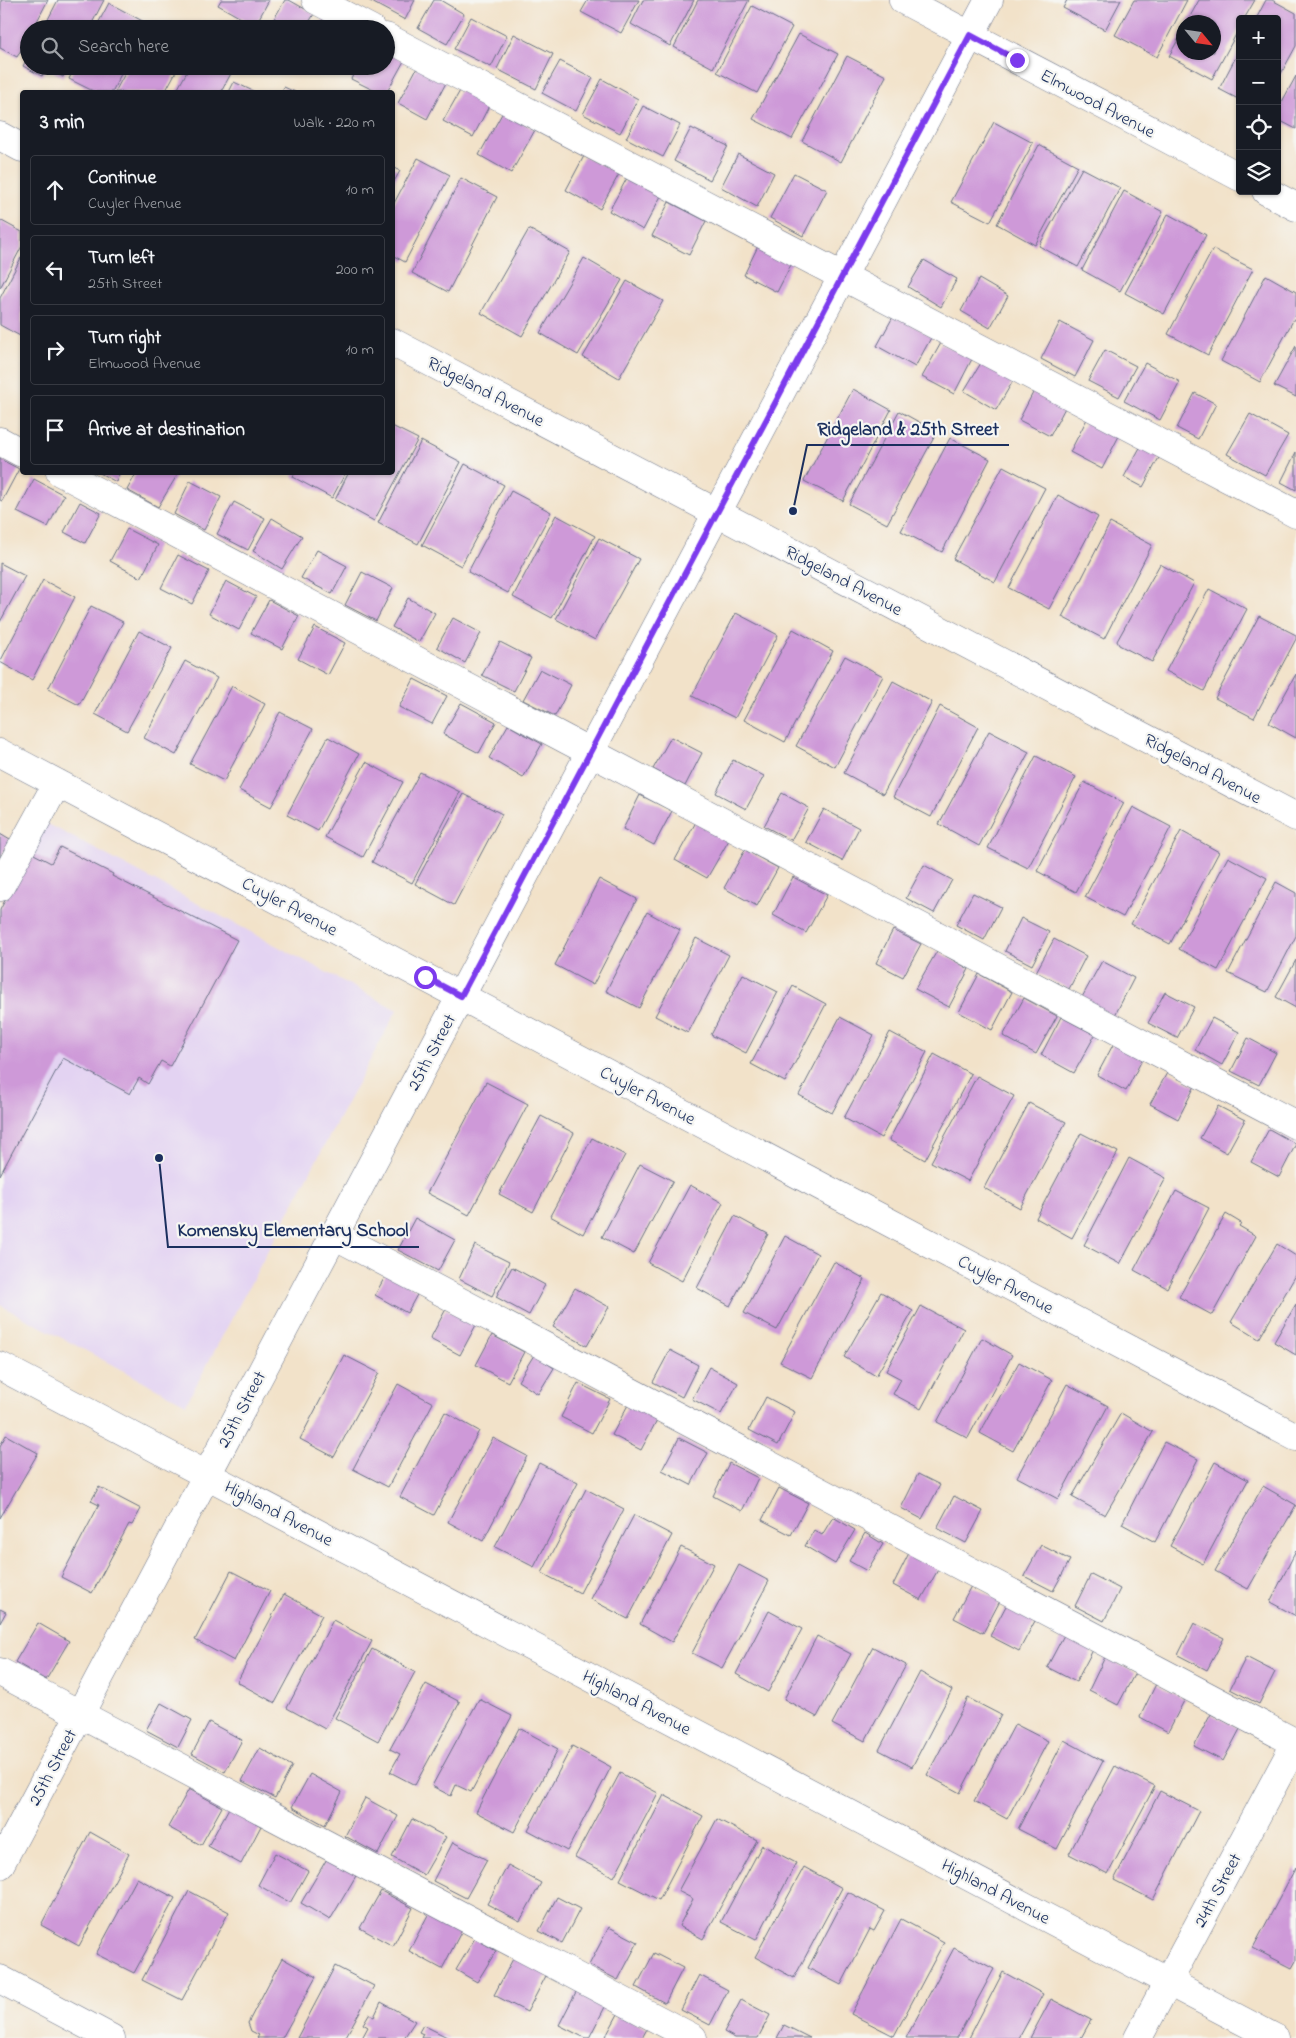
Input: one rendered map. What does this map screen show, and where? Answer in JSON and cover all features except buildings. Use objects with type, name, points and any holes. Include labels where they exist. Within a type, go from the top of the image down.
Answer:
[{"type":"street","points":[[316,0],[354,20]]},
{"type":"street","name":"Elmwood Avenue","points":[[903,0],[1236,176]]},
{"type":"street","name":"25th Street","points":[[0,1865],[989,0]]},
{"type":"street","points":[[395,42],[1296,514]]},
{"type":"street","points":[[0,136],[20,147]]},
{"type":"street","points":[[1274,195],[1296,207]]},
{"type":"street","name":"Ridgeland Avenue","points":[[395,344],[1296,817]]},
{"type":"street","points":[[0,441],[20,452]]},
{"type":"street","points":[[66,475],[1296,1124]]},
{"type":"street","name":"Cuyler Avenue","points":[[0,753],[1296,1437]]},
{"type":"street","points":[[0,887],[57,783]]},
{"type":"street","points":[[334,1235],[1296,1743]]},
{"type":"street","name":"Highland Avenue","points":[[0,1366],[1275,2038]]},
{"type":"street","points":[[0,1672],[692,2038]]},
{"type":"street","name":"24th Street","points":[[1138,2038],[1296,1743]]},
{"type":"street","points":[[0,1979],[111,2038]]},
{"type":"shaded area","points":[[46,823],[397,1010],[186,1404],[0,1305],[0,910]]},
{"type":"place","name":"Ridgeland & 25th Street","points":[[793,511]]},
{"type":"place","name":"Komensky Elementary School","points":[[159,1158]]},
{"type":"route","points":[[425,977],[461,996],[970,35],[1017,60]]}]
